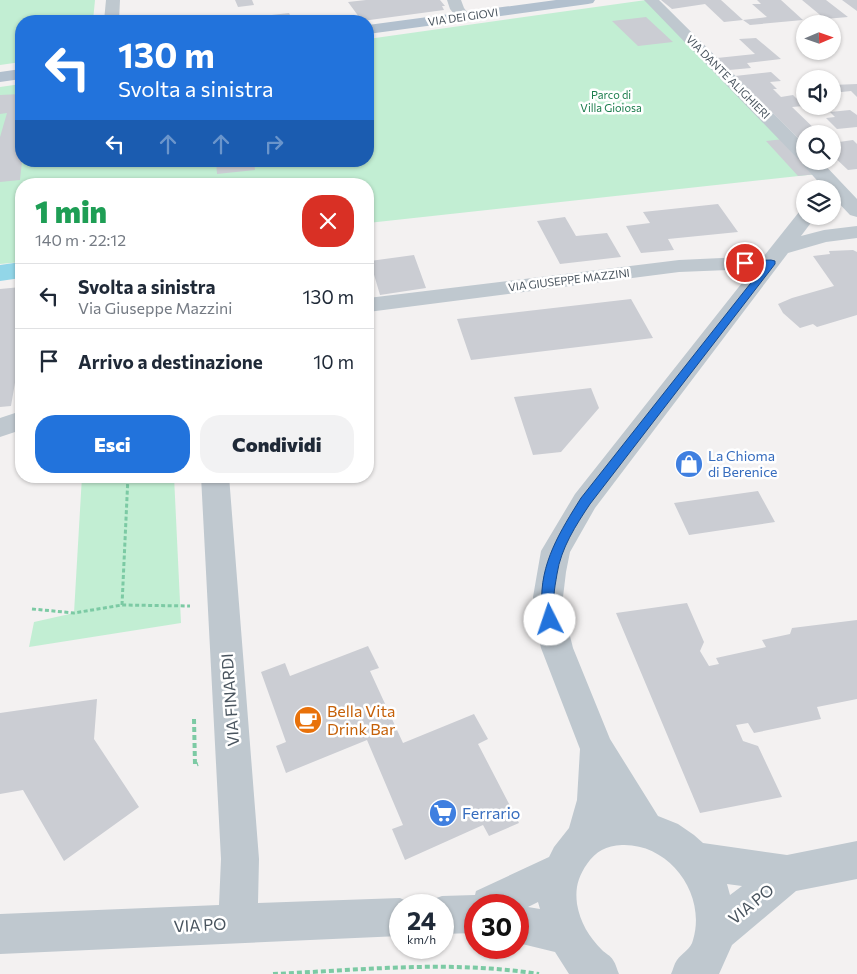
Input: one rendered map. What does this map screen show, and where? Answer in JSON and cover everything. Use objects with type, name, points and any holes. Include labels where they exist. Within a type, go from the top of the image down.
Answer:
[{"type":"main road","name":"VIA DEI GIOVI","points":[[374,29],[588,0]]},
{"type":"main road","points":[[0,77],[15,75]]},
{"type":"street","points":[[112,15],[113,0]]},
{"type":"street","points":[[454,0],[457,9],[464,17]]},
{"type":"street","name":"VIA DANTE ALIGHIERI","points":[[652,0],[796,146]]},
{"type":"street","points":[[818,170],[857,211]]},
{"type":"street","points":[[841,205],[857,211]]},
{"type":"street","points":[[645,828],[596,749],[557,648],[550,620],[548,597],[556,552],[569,526],[586,501],[799,225]]},
{"type":"street","name":"VIA GIUSEPPE MAZZINI","points":[[374,304],[777,255],[824,236],[857,232]]},
{"type":"street","points":[[0,428],[15,422]]},
{"type":"street","name":"VIA FINARDI","points":[[215,483],[240,859],[240,894],[236,924]]},
{"type":"street","points":[[585,838],[595,800],[596,749]]},
{"type":"street","points":[[599,974],[579,956],[566,935],[559,913],[557,891],[561,871],[571,852],[585,838],[603,829],[624,826],[645,828],[680,846],[695,861],[708,884],[715,908],[715,933],[709,953],[696,972]]},
{"type":"street","name":"VIA PO","points":[[695,861],[787,874],[857,860]]},
{"type":"street","points":[[511,894],[561,871]]},
{"type":"street","name":"VIA PO","points":[[715,933],[787,874]]},
{"type":"street","name":"VIA PO","points":[[0,934],[389,917]]},
{"type":"street","points":[[529,927],[566,935]]},
{"type":"path","points":[[122,605],[128,483]]},
{"type":"path","points":[[32,609],[74,613],[122,605],[191,606]]},
{"type":"path","points":[[273,974],[446,966],[508,969],[538,974]]},
{"type":"green space","points":[[0,0],[95,0],[94,15],[15,15],[15,63],[0,65]]},
{"type":"green space","name":"Parco di Villa Gioiosa","points":[[646,0],[796,153],[796,170],[813,170],[817,174],[374,222],[374,178],[15,178],[15,263],[0,264],[0,87],[15,85],[15,167],[374,167],[374,38]]},
{"type":"green space","points":[[82,483],[174,483],[181,623],[29,647],[34,622],[74,613]]},
{"type":"building","points":[[235,0],[252,0],[254,5],[238,7]]},
{"type":"building","points":[[366,0],[440,0],[445,6],[442,6],[444,10],[374,19],[374,15],[358,15],[348,2]]},
{"type":"building","points":[[661,0],[721,0],[743,20],[724,22],[705,4],[672,9]]},
{"type":"building","points":[[757,0],[781,0],[798,15],[796,21],[750,25],[743,20],[767,17],[752,4],[761,4]]},
{"type":"building","points":[[802,0],[826,0],[848,17],[841,18],[841,15],[820,15]]},
{"type":"building","points":[[842,0],[857,0],[857,11]]},
{"type":"building","points":[[289,13],[290,15],[272,15]]},
{"type":"building","points":[[646,17],[673,42],[638,46],[612,21]]},
{"type":"building","points":[[756,38],[781,59],[747,63],[751,68],[729,70],[717,58],[755,54],[739,39]]},
{"type":"building","points":[[771,72],[781,81],[770,82],[777,89],[773,89],[781,97],[793,95],[796,98],[796,107],[792,107],[796,111],[796,115],[800,115],[811,125],[796,125],[796,136],[735,76]]},
{"type":"building","points":[[857,84],[857,97],[851,91],[841,92],[841,85]]},
{"type":"building","points":[[15,94],[15,167],[21,167],[20,178],[0,182],[0,137],[7,113],[0,114],[0,95]]},
{"type":"building","points":[[850,110],[857,115],[857,127],[841,129],[841,125],[833,125],[826,118],[835,117],[833,115],[841,115],[841,111]]},
{"type":"building","points":[[784,139],[796,152],[796,170],[813,170],[817,174],[798,176],[766,141]]},
{"type":"building","points":[[853,140],[857,144],[857,169],[848,170],[841,163],[841,142]]},
{"type":"building","points":[[216,167],[255,167],[255,170],[217,174]]},
{"type":"building","points":[[718,204],[738,232],[668,239],[674,250],[641,253],[626,226],[650,223],[643,212]]},
{"type":"building","points":[[565,217],[576,236],[607,233],[621,257],[560,264],[537,221]]},
{"type":"building","points":[[853,250],[857,252],[857,315],[817,327],[813,324],[800,328],[783,313],[778,304],[834,286],[813,256],[830,254],[829,251]]},
{"type":"building","points":[[414,255],[426,288],[380,295],[374,275],[374,260]]},
{"type":"building","points":[[15,288],[15,383],[11,406],[0,407],[0,289]]},
{"type":"building","points":[[631,299],[653,338],[471,360],[457,319]]},
{"type":"building","points":[[591,388],[599,408],[561,452],[533,455],[514,397]]},
{"type":"building","points":[[758,491],[775,522],[689,535],[674,503]]},
{"type":"building","points":[[687,603],[704,642],[700,651],[709,666],[719,664],[716,658],[766,647],[762,640],[790,634],[792,628],[857,620],[857,699],[817,707],[821,719],[754,733],[748,723],[736,725],[743,741],[758,746],[782,797],[700,813],[616,613]]},
{"type":"building","points":[[368,646],[379,668],[370,671],[403,743],[474,714],[488,739],[478,744],[519,823],[489,836],[483,825],[405,860],[392,829],[403,825],[367,740],[286,773],[276,746],[286,742],[261,672],[285,663],[290,676]]},
{"type":"building","points":[[97,699],[94,739],[139,807],[64,861],[23,790],[0,794],[0,713]]},
{"type":"waterway","points":[[0,273],[15,271]]},
{"type":"place","name":"La Chioma di Berenice","points":[[689,464]]},
{"type":"place","name":"Bella Vita Drink Bar","points":[[308,720]]},
{"type":"place","name":"Ferrario","points":[[443,813]]},
{"type":"route","points":[[550,620],[548,597],[551,572],[556,552],[569,526],[586,501],[771,262],[745,263]]}]
